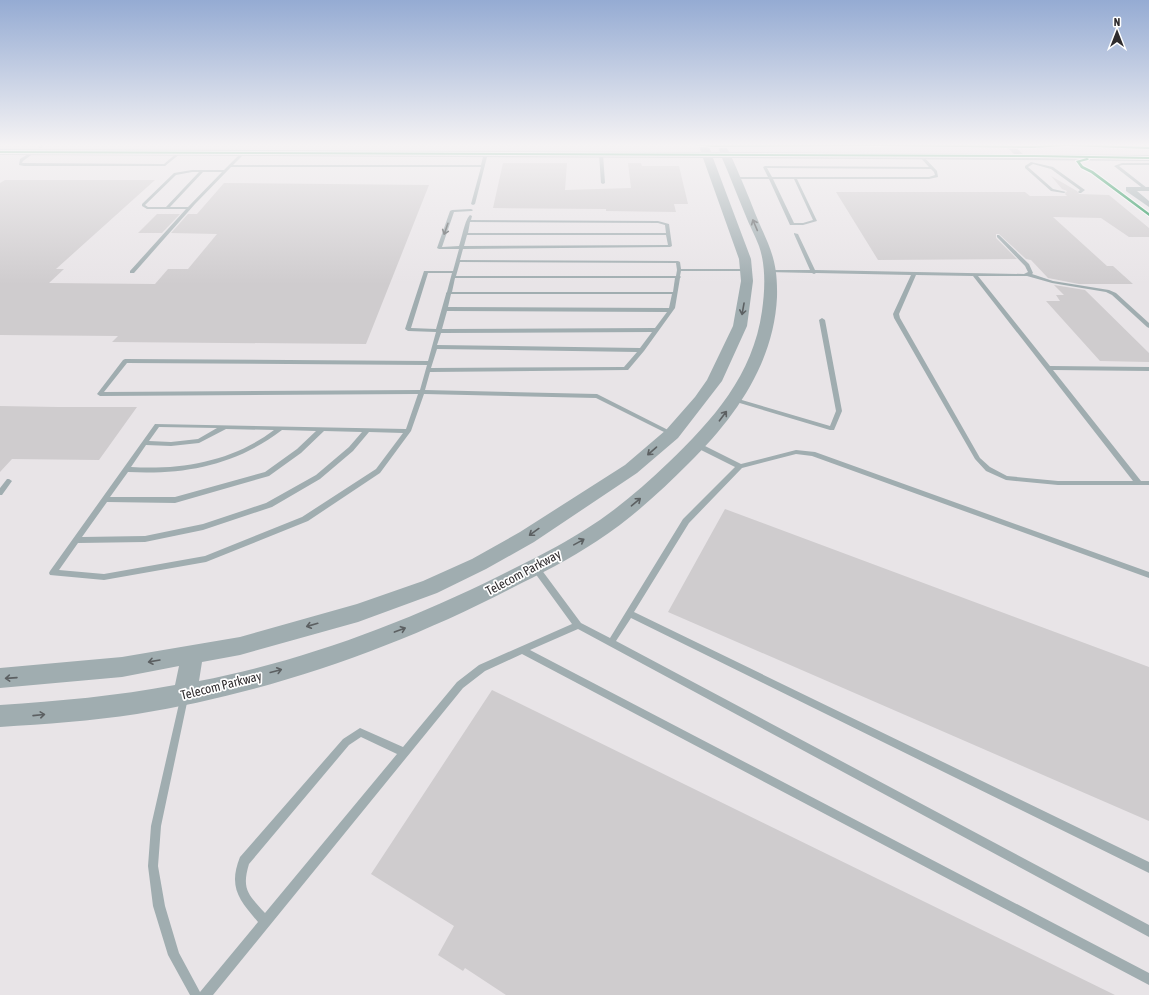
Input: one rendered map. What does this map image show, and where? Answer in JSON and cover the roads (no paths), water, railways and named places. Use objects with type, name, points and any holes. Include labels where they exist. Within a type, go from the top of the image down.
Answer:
[{"type":"street","points":[[0,678],[122,667],[240,646],[358,613],[437,584],[479,564],[528,537],[549,521],[631,469],[672,434],[714,381],[740,326],[747,281],[747,270],[742,250],[720,190]]},
{"type":"street","name":"Telecom Parkway","points":[[0,716],[31,716],[152,701],[224,685],[333,654],[453,608],[535,567],[589,537],[625,511],[658,483],[697,446],[712,430],[745,386],[761,348],[769,312],[770,271],[767,254],[741,190]]},
{"type":"street","points":[[1130,190],[1149,205]]},
{"type":"street","points":[[747,270],[770,271]]},
{"type":"street","points":[[672,434],[697,446]]},
{"type":"street","points":[[185,694],[193,654]]},
{"type":"lane","points":[[158,190],[143,205],[147,208],[190,208]]},
{"type":"lane","points":[[167,208],[184,190]]},
{"type":"lane","points":[[132,272],[207,190]]},
{"type":"lane","points":[[408,431],[156,425],[53,573],[104,577],[206,560],[305,519],[378,471],[408,431],[422,392],[476,190]]},
{"type":"lane","points":[[776,190],[792,224],[815,221],[801,190]]},
{"type":"lane","points":[[1055,190],[1064,192]]},
{"type":"lane","points":[[468,221],[658,222],[667,224],[670,246],[439,248],[452,211],[472,207]]},
{"type":"lane","points":[[465,234],[668,234]]},
{"type":"lane","points":[[796,234],[814,273]]},
{"type":"lane","points":[[999,236],[1027,265],[1031,273],[1027,274]]},
{"type":"lane","points":[[428,370],[626,369],[657,330],[670,310],[679,270],[678,262],[457,261]]},
{"type":"lane","points":[[679,270],[747,270]]},
{"type":"lane","points":[[770,271],[814,273],[1027,274],[1052,282],[1107,291],[1114,294],[1149,326]]},
{"type":"lane","points":[[657,330],[438,331],[408,329],[426,272],[453,275],[678,277]]},
{"type":"lane","points":[[914,274],[896,314],[897,318],[978,459],[988,468],[1006,478],[1058,483],[1149,483]]},
{"type":"lane","points":[[974,274],[1139,483]]},
{"type":"lane","points":[[448,293],[675,293]]},
{"type":"lane","points":[[444,309],[670,310]]},
{"type":"lane","points":[[735,400],[832,429],[839,411],[822,320]]},
{"type":"lane","points":[[434,347],[642,350]]},
{"type":"lane","points":[[430,362],[125,362],[100,394],[422,392],[597,396],[672,434]]},
{"type":"lane","points":[[1048,368],[1149,369]]},
{"type":"lane","points":[[144,443],[171,444],[199,441],[224,427]]},
{"type":"lane","points":[[125,469],[169,470],[202,465],[244,452],[267,439],[281,428]]},
{"type":"lane","points":[[104,499],[175,500],[267,474],[299,451],[322,429]]},
{"type":"lane","points":[[76,540],[144,539],[203,527],[269,505],[318,477],[351,449],[367,430]]},
{"type":"lane","points":[[697,446],[740,466]]},
{"type":"lane","points":[[611,643],[686,521],[740,466],[796,452],[813,454],[1149,575]]},
{"type":"lane","points":[[0,481],[9,481],[0,493]]},
{"type":"lane","points":[[535,567],[578,625],[1149,931]]},
{"type":"lane","points":[[630,613],[1149,868]]},
{"type":"lane","points":[[205,995],[460,684],[482,668],[578,625]]},
{"type":"lane","points":[[522,650],[1149,980]]},
{"type":"lane","points":[[185,694],[156,826],[154,866],[159,906],[174,955],[196,995]]},
{"type":"lane","points":[[265,922],[241,893],[239,876],[244,861],[346,742],[360,732],[404,753]]}]
